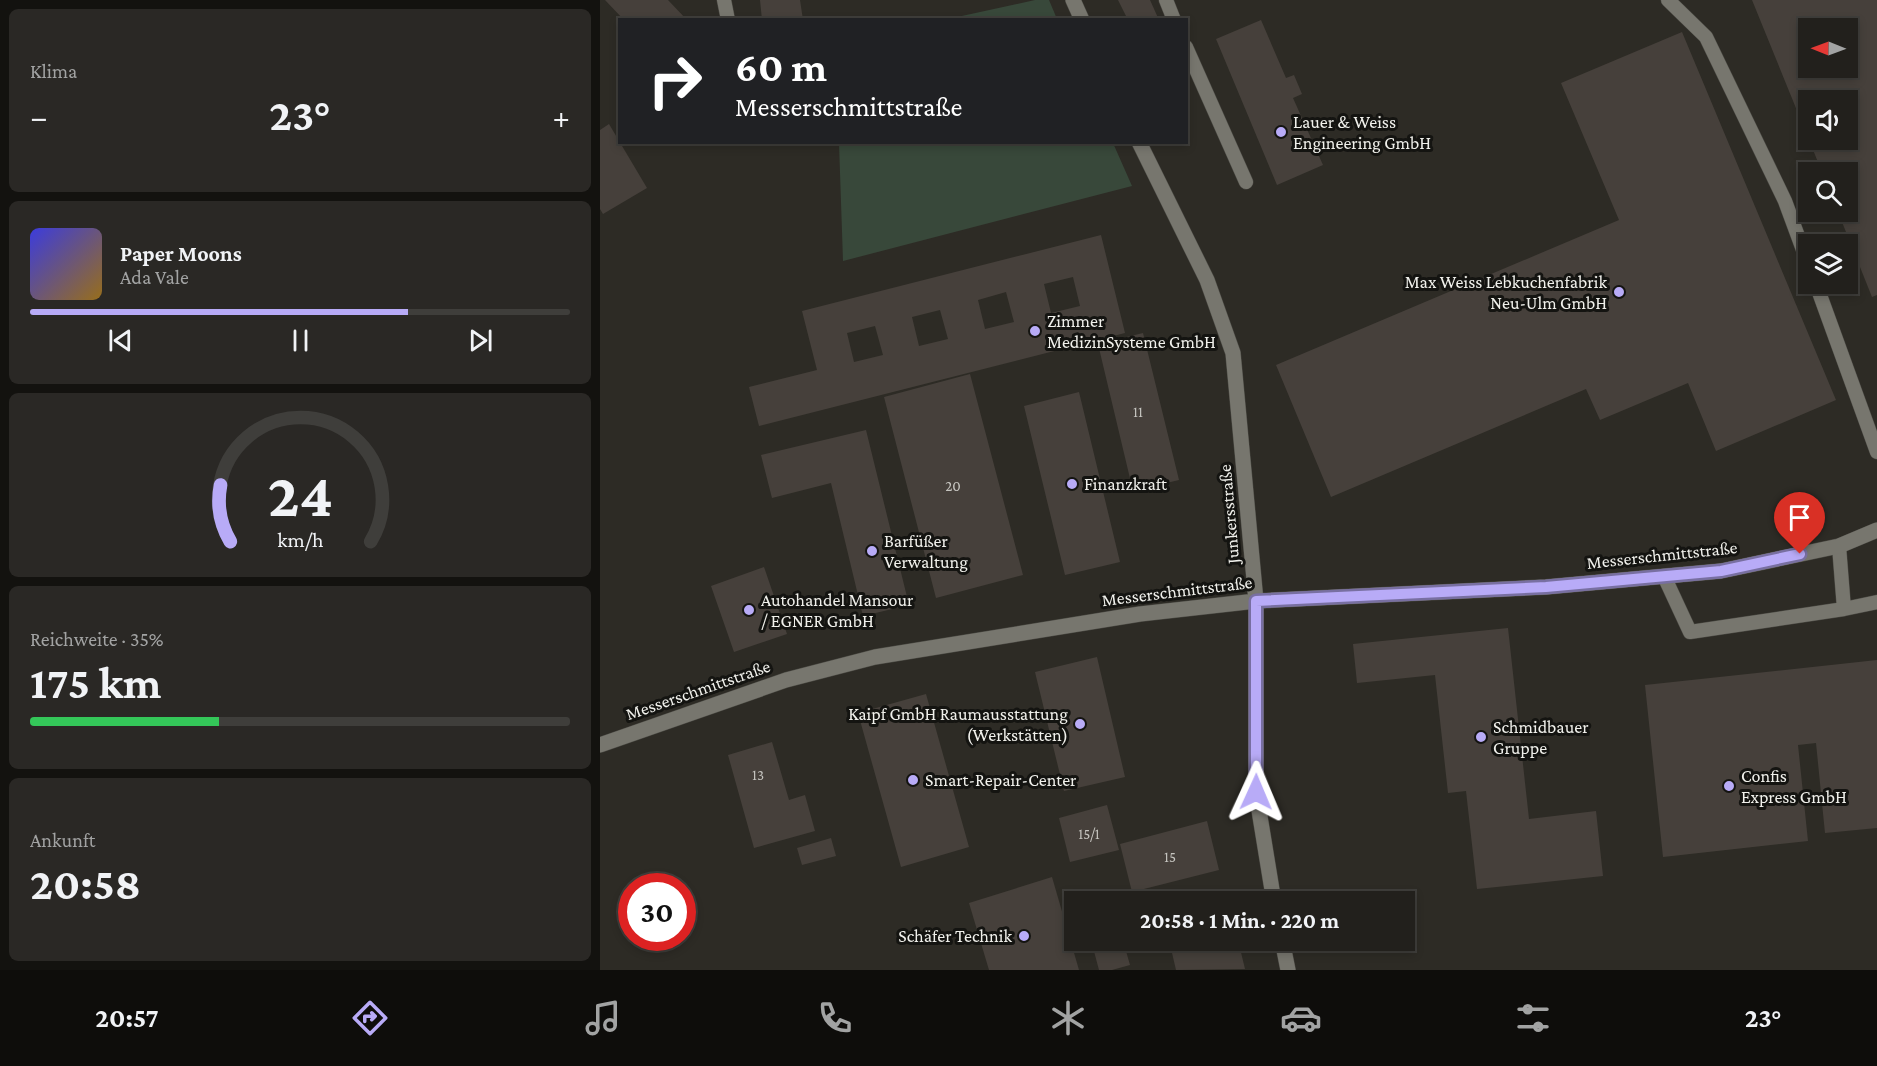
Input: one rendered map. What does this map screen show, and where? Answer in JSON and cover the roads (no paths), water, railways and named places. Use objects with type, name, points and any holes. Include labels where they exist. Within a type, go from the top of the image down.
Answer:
[{"type":"street","points":[[1073,0],[1081,18]]},
{"type":"street","name":"Junkersstraße","points":[[1140,144],[1207,280],[1233,353],[1256,601],[1256,792],[1272,891]]},
{"type":"street","name":"Messerschmittstraße","points":[[600,745],[786,680],[875,657],[1140,614],[1256,601],[1546,587],[1721,571],[1839,546],[1877,530]]},
{"type":"street","points":[[1284,951],[1288,970]]},
{"type":"lane","points":[[724,0],[728,18]]},
{"type":"lane","points":[[1166,0],[1173,18]]},
{"type":"lane","points":[[1668,0],[1706,37],[1785,201],[1798,236]]},
{"type":"lane","points":[[1188,52],[1246,182]]},
{"type":"lane","points":[[1820,294],[1877,453]]},
{"type":"lane","points":[[1839,546],[1844,609]]},
{"type":"lane","points":[[1665,576],[1690,632],[1877,602]]},
{"type":"place","name":"Lauer & Weiss Engineering GmbH","points":[[1281,132]]},
{"type":"place","name":"Max Weiss Lebkuchenfabrik Neu-Ulm GmbH","points":[[1619,292]]},
{"type":"place","name":"Zimmer MedizinSysteme GmbH","points":[[1035,331]]},
{"type":"place","name":"Finanzkraft","points":[[1072,484]]},
{"type":"place","name":"Barfüßer Verwaltung","points":[[872,551]]},
{"type":"place","name":"Autohandel Mansour / EGNER GmbH","points":[[749,610]]},
{"type":"place","name":"Kaipf GmbH Raumausstattung (Werkstätten)","points":[[1080,724]]},
{"type":"place","name":"Schmidbauer Gruppe","points":[[1481,737]]},
{"type":"place","name":"Smart-Repair-Center","points":[[913,780]]},
{"type":"place","name":"Confis Express GmbH","points":[[1729,786]]},
{"type":"place","name":"Schäfer Technik","points":[[1024,936]]}]
